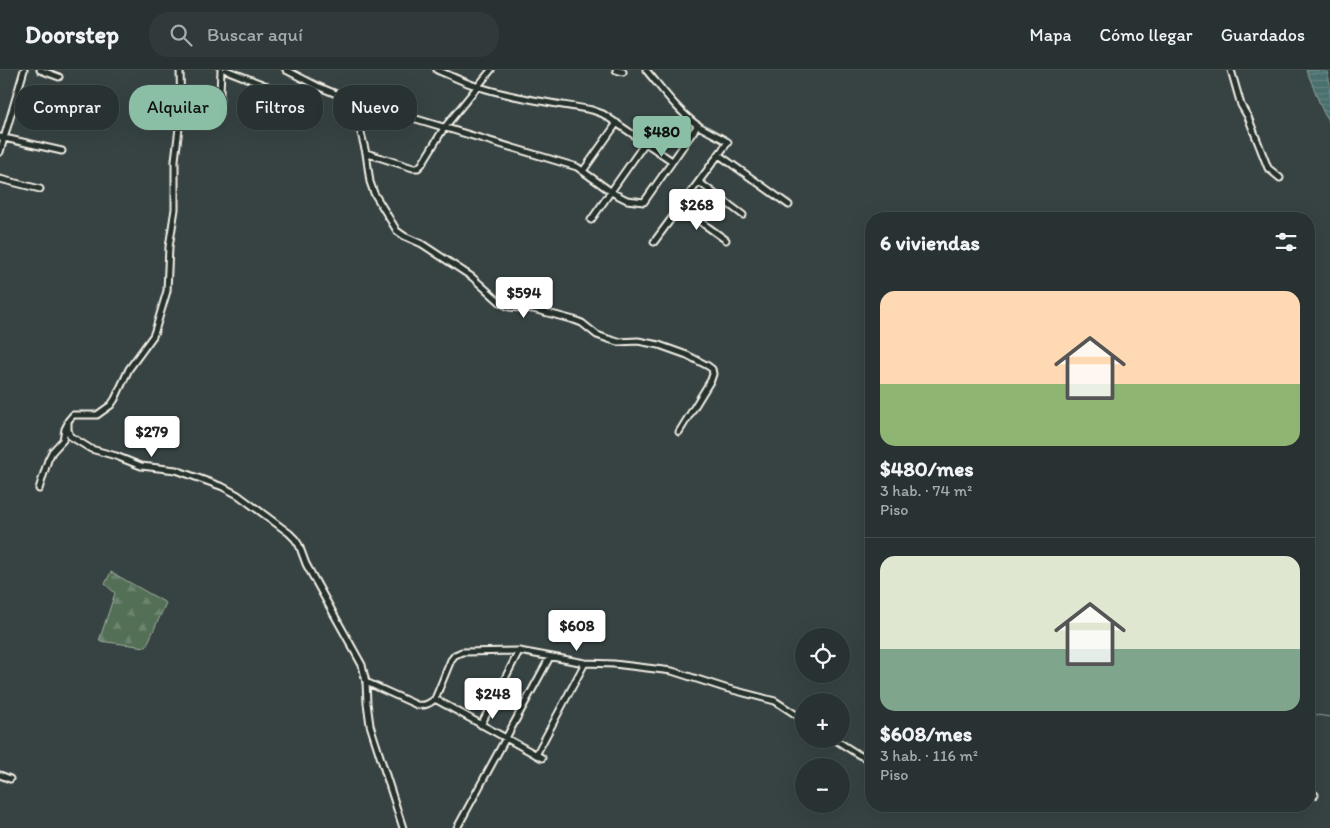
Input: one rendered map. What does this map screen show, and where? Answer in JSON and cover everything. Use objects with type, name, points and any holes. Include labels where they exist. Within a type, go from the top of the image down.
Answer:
[{"type":"street","points":[[20,85],[24,70]]},
{"type":"street","points":[[40,70],[59,77]]},
{"type":"street","points":[[39,489],[48,460],[52,452],[63,440],[64,429],[70,418],[73,415],[97,415],[111,405],[129,369],[155,331],[167,291],[169,247],[175,210],[175,160],[182,112],[180,70]]},
{"type":"street","points":[[220,85],[221,70]]},
{"type":"street","points":[[226,70],[264,85]]},
{"type":"street","points":[[286,70],[333,93]]},
{"type":"street","points":[[438,70],[477,86],[510,95],[592,110],[603,114],[672,161]]},
{"type":"street","points":[[366,153],[418,168],[444,128],[491,70]]},
{"type":"street","points":[[616,70],[623,72]]},
{"type":"street","points":[[646,70],[668,97],[698,125],[728,142],[654,242]]},
{"type":"street","points":[[1230,70],[1241,105],[1248,117],[1268,168],[1280,178]]},
{"type":"street","points":[[0,152],[2,137],[15,101]]},
{"type":"street","points":[[417,120],[577,167],[627,200],[644,202],[698,125]]},
{"type":"street","points":[[583,171],[617,123]]},
{"type":"street","points":[[360,130],[370,182],[374,193],[396,231],[422,244],[472,278],[509,307],[533,309],[574,320],[582,323],[597,335],[618,342],[638,341],[659,345],[687,356],[712,369],[711,380],[678,432]]},
{"type":"street","points":[[2,137],[62,151]]},
{"type":"street","points":[[591,220],[645,143]]},
{"type":"street","points":[[719,155],[789,205]]},
{"type":"street","points":[[0,179],[40,189]]},
{"type":"street","points":[[699,182],[743,215]]},
{"type":"street","points":[[680,207],[726,240]]},
{"type":"street","points":[[67,425],[74,439],[98,452],[116,456],[141,466],[187,473],[232,490],[289,533],[299,545],[306,564],[362,665],[366,682],[370,725],[403,828]]},
{"type":"street","points":[[366,682],[417,705],[424,706],[435,699],[451,660],[455,655],[462,652],[519,651],[585,663],[614,664],[672,671],[725,688],[775,701],[795,714]]},
{"type":"street","points":[[481,725],[519,651]]},
{"type":"street","points":[[457,828],[550,657]]},
{"type":"street","points":[[536,755],[585,663]]},
{"type":"street","points":[[435,699],[542,758]]},
{"type":"street","points":[[848,748],[865,758]]},
{"type":"street","points":[[0,775],[10,779]]},
{"type":"green space","points":[[111,572],[166,603],[146,647],[99,641],[115,593],[105,584]]},
{"type":"water","points":[[1306,70],[1327,70],[1330,84],[1330,124],[1323,111]]},
{"type":"waterway","points":[[1315,714],[1330,717]]}]
